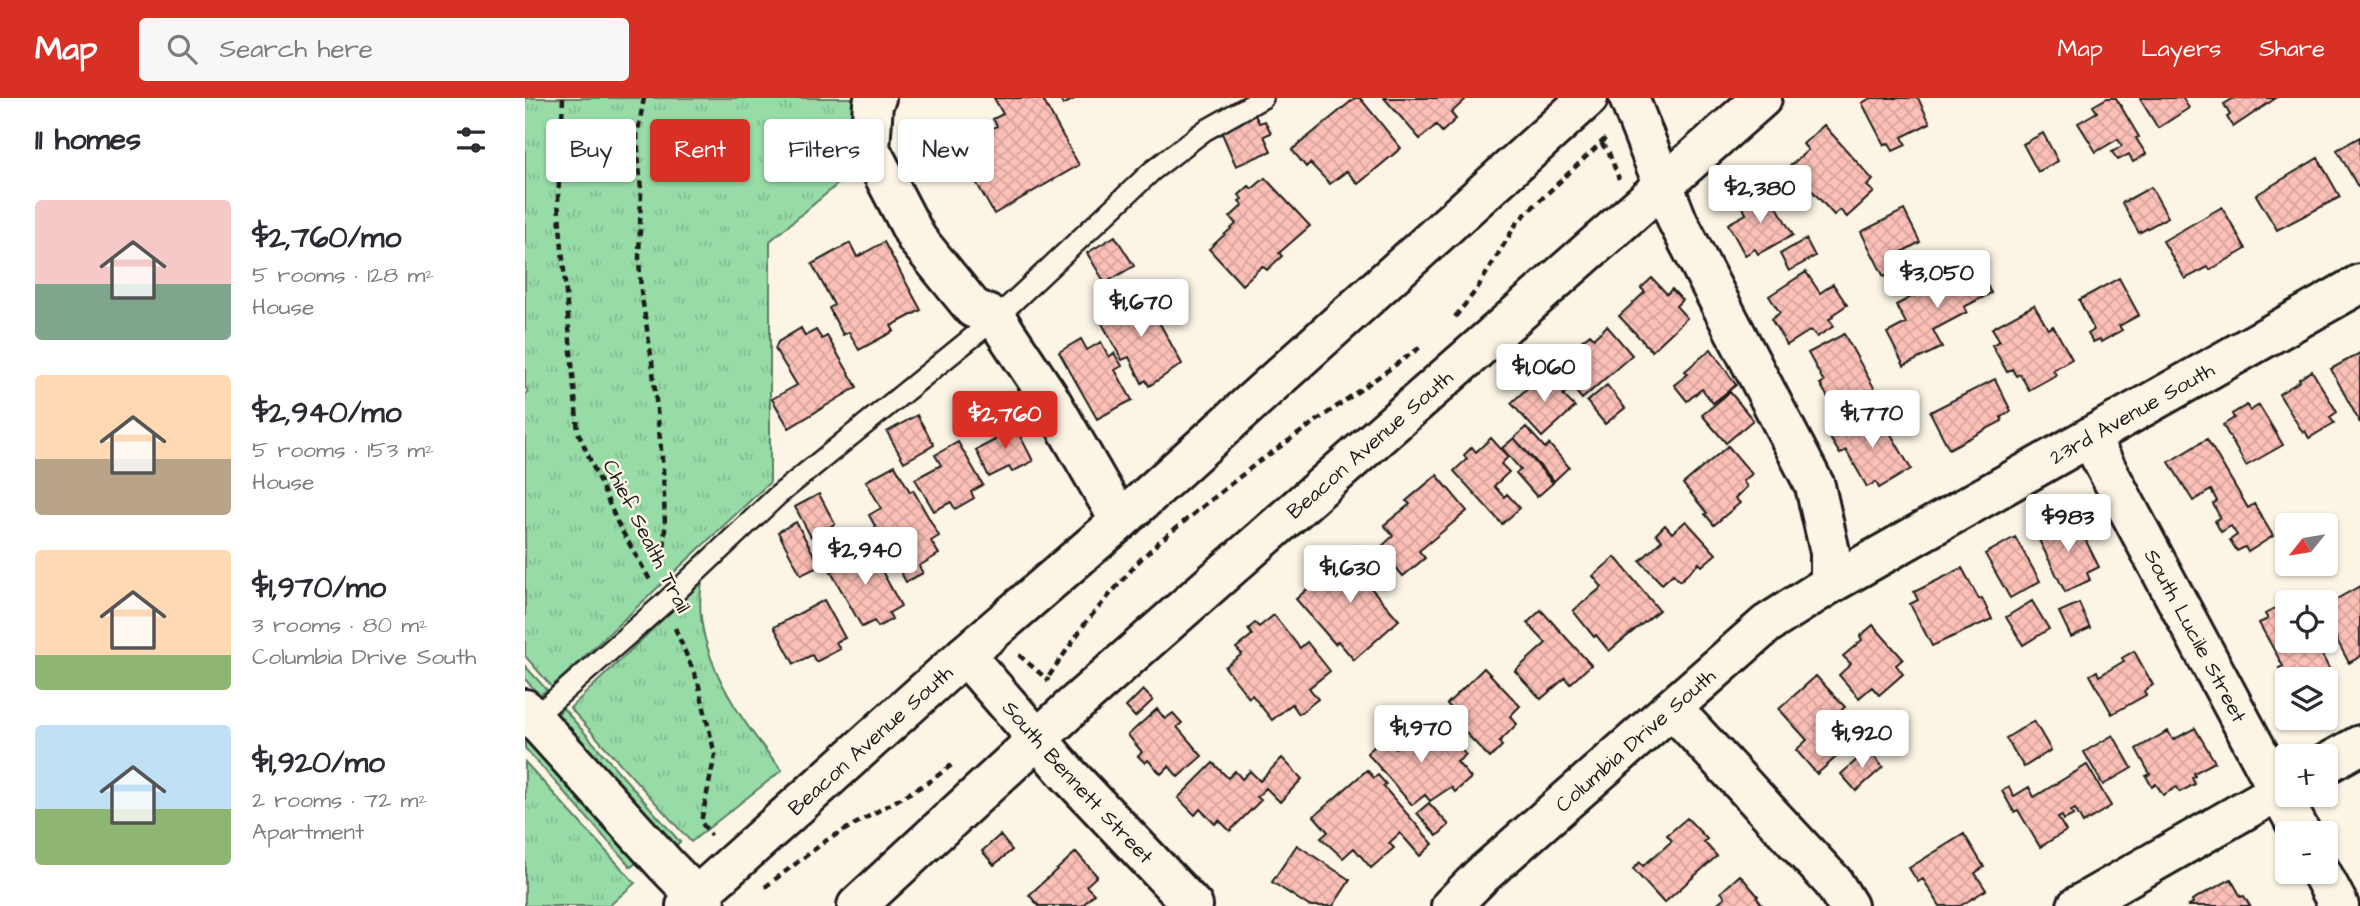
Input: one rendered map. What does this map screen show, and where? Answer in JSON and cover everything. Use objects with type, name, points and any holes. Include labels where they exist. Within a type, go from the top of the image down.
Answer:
[{"type":"street","points":[[876,98],[873,103],[870,149],[917,239],[973,308],[996,317],[1048,396],[1120,521]]},
{"type":"street","name":"Beacon Avenue South","points":[[697,903],[965,655],[1120,521],[1588,98]]},
{"type":"street","points":[[1629,98],[1678,222],[1815,485],[1830,552],[1830,584]]},
{"type":"street","name":"Beacon Avenue South","points":[[857,906],[1037,740],[1762,98]]},
{"type":"street","name":"23rd Avenue South","points":[[1830,584],[2360,284]]},
{"type":"street","name":"South Lucile Street","points":[[2090,438],[2275,774]]},
{"type":"street","name":"Columbia Drive South","points":[[1451,906],[1481,876],[1767,624],[1830,584]]},
{"type":"street","name":"South Bennett Street","points":[[965,655],[1037,740],[1193,906]]},
{"type":"street","points":[[1673,709],[1833,882],[1848,906]]},
{"type":"street","points":[[528,718],[697,903]]},
{"type":"street","points":[[2338,757],[2360,745]]},
{"type":"street","points":[[2077,906],[2275,794]]},
{"type":"street","points":[[2327,884],[2339,906]]},
{"type":"lane","points":[[528,718],[659,596],[996,317],[1152,171],[1204,131],[1263,98]]},
{"type":"path","name":"Chief Sealth Trail","points":[[563,98],[558,202],[578,432],[618,524],[659,596],[698,682],[715,755],[701,822],[718,843]]},
{"type":"path","points":[[644,98],[637,136],[641,191],[641,291],[652,361],[663,469],[664,565],[659,596]]},
{"type":"path","points":[[1448,325],[1477,289],[1518,221],[1601,144],[1609,133]]},
{"type":"path","points":[[1593,135],[1609,153],[1620,183]]},
{"type":"path","points":[[1039,687],[1086,622],[1161,540],[1257,463],[1431,339]]},
{"type":"path","points":[[1016,652],[1054,687]]},
{"type":"path","points":[[761,890],[827,840],[929,782],[961,758]]},
{"type":"green space","points":[[525,98],[858,98],[860,119],[764,119],[764,182],[840,182],[770,241],[770,482],[552,687],[525,656],[525,394],[528,392],[525,386]]},
{"type":"green space","points":[[702,582],[700,608],[711,658],[735,707],[782,770],[691,842],[570,708]]},
{"type":"green space","points":[[525,666],[547,690],[539,695],[525,679]]},
{"type":"green space","points":[[563,708],[680,842],[674,847],[557,715]]},
{"type":"green space","points":[[529,740],[637,862],[631,867],[525,748],[525,742]]},
{"type":"green space","points":[[525,762],[635,883],[609,906],[525,906]]},
{"type":"building","points":[[994,98],[1042,98],[1079,165],[994,214],[976,182],[994,182],[994,128],[997,126],[993,119],[1003,114]]},
{"type":"building","points":[[1059,98],[1076,98],[1063,105]]},
{"type":"building","points":[[1355,98],[1360,98],[1401,148],[1358,184],[1347,171],[1330,184],[1310,163],[1306,167],[1292,150]]},
{"type":"building","points":[[1384,98],[1466,99],[1451,113],[1456,119],[1442,132],[1436,125],[1420,139]]},
{"type":"building","points":[[1871,98],[1918,98],[1930,123],[1902,137],[1906,145],[1893,151],[1889,143],[1884,145],[1862,103]]},
{"type":"building","points":[[2107,98],[2116,98],[2146,154],[2133,162],[2129,154],[2118,160],[2112,152],[2122,146],[2118,139],[2096,152],[2078,123],[2097,112],[2093,106]]},
{"type":"building","points":[[2141,98],[2183,98],[2189,108],[2158,128]]},
{"type":"building","points":[[2234,98],[2276,98],[2233,127],[2224,104]]},
{"type":"building","points":[[1255,115],[1259,123],[1265,121],[1271,133],[1264,136],[1271,151],[1236,166],[1221,131]]},
{"type":"building","points":[[1824,125],[1873,180],[1867,186],[1874,192],[1847,217],[1840,210],[1834,215],[1790,166],[1808,150],[1803,144]]},
{"type":"building","points":[[2043,133],[2058,161],[2038,172],[2023,144]]},
{"type":"building","points":[[2360,137],[2360,186],[2358,187],[2337,150]]},
{"type":"building","points":[[2318,158],[2340,197],[2277,230],[2256,195]]},
{"type":"building","points":[[1265,178],[1310,226],[1279,253],[1282,256],[1267,270],[1262,266],[1242,285],[1209,249],[1236,224],[1230,217],[1243,205],[1239,201],[1242,199],[1239,195]]},
{"type":"building","points":[[2151,187],[2168,217],[2139,233],[2122,203]]},
{"type":"building","points":[[1768,191],[1793,235],[1758,254],[1755,249],[1745,255],[1728,224],[1746,214],[1742,205]]},
{"type":"building","points":[[2222,207],[2246,249],[2210,270],[2208,267],[2185,279],[2163,241]]},
{"type":"building","points":[[1904,210],[1920,242],[1900,253],[1907,266],[1884,277],[1861,232]]},
{"type":"building","points":[[1115,236],[1134,266],[1105,283],[1087,253]]},
{"type":"building","points":[[1806,239],[1815,256],[1789,271],[1780,254]]},
{"type":"building","points":[[884,242],[921,310],[891,326],[894,331],[859,350],[849,332],[843,335],[829,308],[834,305],[812,264],[850,243],[857,257]]},
{"type":"building","points":[[1971,254],[1991,293],[1964,307],[1967,312],[1933,330],[1942,347],[1904,366],[1887,333],[1906,323],[1896,305],[1948,278],[1944,268]]},
{"type":"building","points":[[1806,272],[1820,293],[1833,284],[1847,305],[1829,319],[1834,326],[1817,337],[1811,330],[1787,345],[1771,319],[1780,313],[1769,296]]},
{"type":"building","points":[[1652,278],[1667,294],[1672,289],[1682,300],[1676,306],[1687,318],[1652,351],[1619,316],[1645,292],[1641,288]]},
{"type":"building","points":[[2119,278],[2139,315],[2119,326],[2122,330],[2101,342],[2100,339],[2093,342],[2088,334],[2094,330],[2079,300]]},
{"type":"building","points":[[1142,291],[1182,364],[1149,386],[1146,380],[1142,383],[1129,357],[1122,360],[1099,318]]},
{"type":"building","points":[[2034,305],[2048,329],[2053,326],[2072,359],[2053,370],[2056,375],[2029,390],[2020,374],[2016,376],[2012,369],[2007,372],[1992,345],[2000,341],[1992,328]]},
{"type":"building","points":[[1607,326],[1632,355],[1582,399],[1558,370],[1585,347],[1580,342],[1590,334],[1594,338]]},
{"type":"building","points":[[801,328],[805,336],[816,330],[822,339],[827,336],[857,387],[789,428],[772,399],[797,385],[775,349],[778,342]]},
{"type":"building","points":[[1844,334],[1877,393],[1838,415],[1820,384],[1824,382],[1808,353]]},
{"type":"building","points":[[1081,339],[1087,350],[1101,342],[1109,357],[1114,353],[1122,366],[1115,370],[1132,400],[1097,419],[1059,352]]},
{"type":"building","points":[[1711,349],[1736,385],[1713,403],[1702,389],[1687,401],[1674,385],[1688,374],[1685,371]]},
{"type":"building","points":[[2360,353],[2360,423],[2331,369]]},
{"type":"building","points":[[2312,371],[2337,412],[2330,417],[2334,423],[2309,438],[2305,431],[2303,433],[2279,394]]},
{"type":"building","points":[[1543,374],[1550,381],[1556,375],[1569,389],[1563,395],[1575,407],[1542,437],[1511,403]]},
{"type":"building","points":[[1995,379],[2011,411],[2001,417],[2002,421],[1949,449],[1930,412]]},
{"type":"building","points":[[1607,385],[1625,408],[1605,424],[1587,402]]},
{"type":"building","points":[[1730,392],[1753,420],[1726,443],[1702,415]]},
{"type":"building","points":[[2247,405],[2250,411],[2259,405],[2283,445],[2246,466],[2223,425],[2234,418],[2232,414]]},
{"type":"building","points":[[1877,410],[1911,469],[1879,488],[1876,482],[1867,487],[1846,450],[1840,454],[1830,438]]},
{"type":"building","points":[[917,415],[934,445],[904,462],[887,432]]},
{"type":"building","points":[[1012,420],[1033,461],[1012,472],[1009,467],[989,477],[976,450],[995,440],[990,432]]},
{"type":"building","points":[[1526,427],[1545,448],[1549,444],[1569,467],[1554,481],[1514,438]]},
{"type":"building","points":[[1491,438],[1508,457],[1501,464],[1509,472],[1494,486],[1504,497],[1507,494],[1520,508],[1502,524],[1454,471],[1467,459],[1464,455],[1472,447],[1476,452]]},
{"type":"building","points":[[1514,438],[1553,483],[1537,497],[1516,473],[1521,470],[1502,448]]},
{"type":"building","points":[[2207,439],[2248,508],[2254,504],[2273,536],[2248,552],[2245,547],[2237,551],[2230,540],[2237,535],[2231,526],[2221,532],[2215,521],[2220,517],[2213,504],[2217,501],[2211,490],[2193,501],[2169,462]]},
{"type":"building","points":[[958,442],[983,485],[971,492],[974,498],[955,509],[951,502],[934,511],[915,479],[941,465],[935,455]]},
{"type":"building","points":[[1728,446],[1752,474],[1743,481],[1747,487],[1735,498],[1740,503],[1714,525],[1683,484]]},
{"type":"building","points":[[895,465],[910,492],[913,490],[939,536],[931,541],[939,554],[919,566],[923,573],[906,582],[869,515],[881,508],[866,481]]},
{"type":"building","points":[[1437,475],[1467,511],[1419,551],[1425,558],[1403,576],[1380,548],[1393,536],[1384,525],[1410,504],[1406,501]]},
{"type":"building","points":[[819,494],[835,524],[811,537],[795,507]]},
{"type":"building","points":[[2074,517],[2099,567],[2087,573],[2090,580],[2065,592],[2037,536],[2040,535],[2038,531],[2047,527],[2049,530]]},
{"type":"building","points":[[1686,521],[1716,554],[1702,566],[1699,563],[1680,581],[1673,574],[1662,584],[1640,561],[1662,540],[1656,534],[1665,525],[1672,533]]},
{"type":"building","points":[[796,522],[820,566],[801,575],[778,532]]},
{"type":"building","points":[[2015,537],[2040,581],[2010,598],[1985,554]]},
{"type":"building","points":[[857,544],[863,555],[871,551],[901,606],[889,613],[892,619],[878,627],[874,621],[862,627],[831,572],[838,567],[833,558]]},
{"type":"building","points":[[1359,546],[1384,573],[1369,586],[1399,620],[1354,660],[1338,641],[1335,644],[1296,599],[1325,573],[1331,579],[1344,568],[1340,563]]},
{"type":"building","points":[[1615,557],[1659,610],[1609,651],[1573,611],[1602,587],[1593,576]]},
{"type":"building","points":[[1962,568],[1992,619],[1932,646],[1910,604],[1918,600],[1914,592]]},
{"type":"building","points":[[2360,586],[2360,657],[2349,663],[2338,642],[2338,598]]},
{"type":"building","points":[[824,600],[845,638],[836,642],[840,649],[816,662],[812,655],[794,664],[774,627]]},
{"type":"building","points":[[2032,601],[2049,629],[2023,645],[2006,617]]},
{"type":"building","points":[[2079,603],[2090,628],[2071,637],[2059,612]]},
{"type":"building","points":[[2275,608],[2275,652],[2259,623],[2268,619],[2265,614]]},
{"type":"building","points":[[1541,610],[1591,665],[1570,684],[1565,678],[1541,699],[1515,671],[1546,643],[1527,623]]},
{"type":"building","points":[[1274,615],[1300,648],[1307,642],[1330,671],[1309,688],[1318,699],[1299,714],[1292,704],[1272,720],[1252,695],[1249,698],[1225,667],[1242,654],[1236,648],[1252,635],[1248,629],[1255,623],[1259,627]]},
{"type":"building","points":[[1873,625],[1903,659],[1896,665],[1903,674],[1879,695],[1872,687],[1859,698],[1839,675],[1851,664],[1843,656],[1862,640],[1860,636]]},
{"type":"building","points":[[2134,651],[2153,685],[2144,691],[2146,695],[2112,714],[2090,675],[2097,671],[2099,676],[2124,661],[2122,658]]},
{"type":"building","points":[[2276,653],[2321,653],[2328,667],[2281,667],[2283,666]]},
{"type":"building","points":[[1484,668],[1520,706],[1510,716],[1517,724],[1499,742],[1502,746],[1490,758],[1460,727],[1451,735],[1445,727],[1458,715],[1447,704]]},
{"type":"building","points":[[1816,676],[1845,707],[1826,724],[1836,735],[1831,740],[1842,752],[1817,774],[1796,750],[1807,740],[1779,709]]},
{"type":"building","points":[[1143,690],[1153,700],[1135,717],[1126,707]]},
{"type":"building","points":[[1157,709],[1165,719],[1173,713],[1182,723],[1177,727],[1202,756],[1178,777],[1169,766],[1161,774],[1148,760],[1145,763],[1138,756],[1142,752],[1128,735]]},
{"type":"building","points":[[2034,721],[2051,750],[2024,767],[2006,738]]},
{"type":"building","points":[[1424,726],[1441,744],[1449,736],[1466,755],[1457,762],[1471,778],[1455,792],[1451,787],[1430,801],[1425,795],[1412,805],[1367,753],[1385,737],[1395,748]]},
{"type":"building","points":[[2195,728],[2215,762],[2194,773],[2192,778],[2195,784],[2180,792],[2177,787],[2163,795],[2156,784],[2152,787],[2146,776],[2150,774],[2136,749],[2168,731],[2173,740]]},
{"type":"building","points":[[2113,735],[2132,768],[2103,785],[2084,752]]},
{"type":"building","points":[[1868,750],[1883,767],[1856,791],[1841,774]]},
{"type":"building","points":[[1282,758],[1302,779],[1280,802],[1266,788],[1257,797],[1261,800],[1230,831],[1219,820],[1215,824],[1200,809],[1195,815],[1178,798],[1213,763],[1228,778],[1235,771],[1242,779],[1250,771],[1260,781]]},
{"type":"building","points":[[2087,765],[2111,806],[2083,823],[2075,809],[2071,811],[2074,815],[2064,820],[2062,816],[2058,818],[2066,831],[2040,847],[2018,810],[2014,812],[2002,791],[2009,787],[2014,796],[2029,787],[2034,797]]},
{"type":"building","points":[[1367,770],[1374,778],[1378,775],[1386,784],[1383,786],[1433,844],[1420,856],[1400,833],[1389,843],[1394,848],[1371,868],[1354,848],[1343,858],[1321,838],[1328,832],[1314,816]]},
{"type":"building","points":[[1429,803],[1449,825],[1437,836],[1417,813]]},
{"type":"building","points":[[1687,818],[1707,839],[1704,842],[1717,856],[1664,903],[1633,869],[1640,862],[1643,866],[1672,841],[1667,835]]},
{"type":"building","points":[[1964,834],[1984,867],[1975,873],[1986,890],[1960,906],[1940,906],[1923,879],[1918,882],[1909,868]]},
{"type":"building","points":[[1000,835],[1012,850],[994,865],[982,851]]},
{"type":"building","points":[[1297,845],[1350,880],[1333,906],[1309,906],[1272,882]]},
{"type":"building","points":[[1076,852],[1097,876],[1086,886],[1094,894],[1082,906],[1039,906],[1029,895]]},
{"type":"building","points":[[1740,875],[1763,906],[1714,906],[1725,897],[1721,892]]},
{"type":"building","points":[[2231,879],[2241,897],[2244,896],[2250,906],[2187,906],[2193,903],[2192,900]]}]
